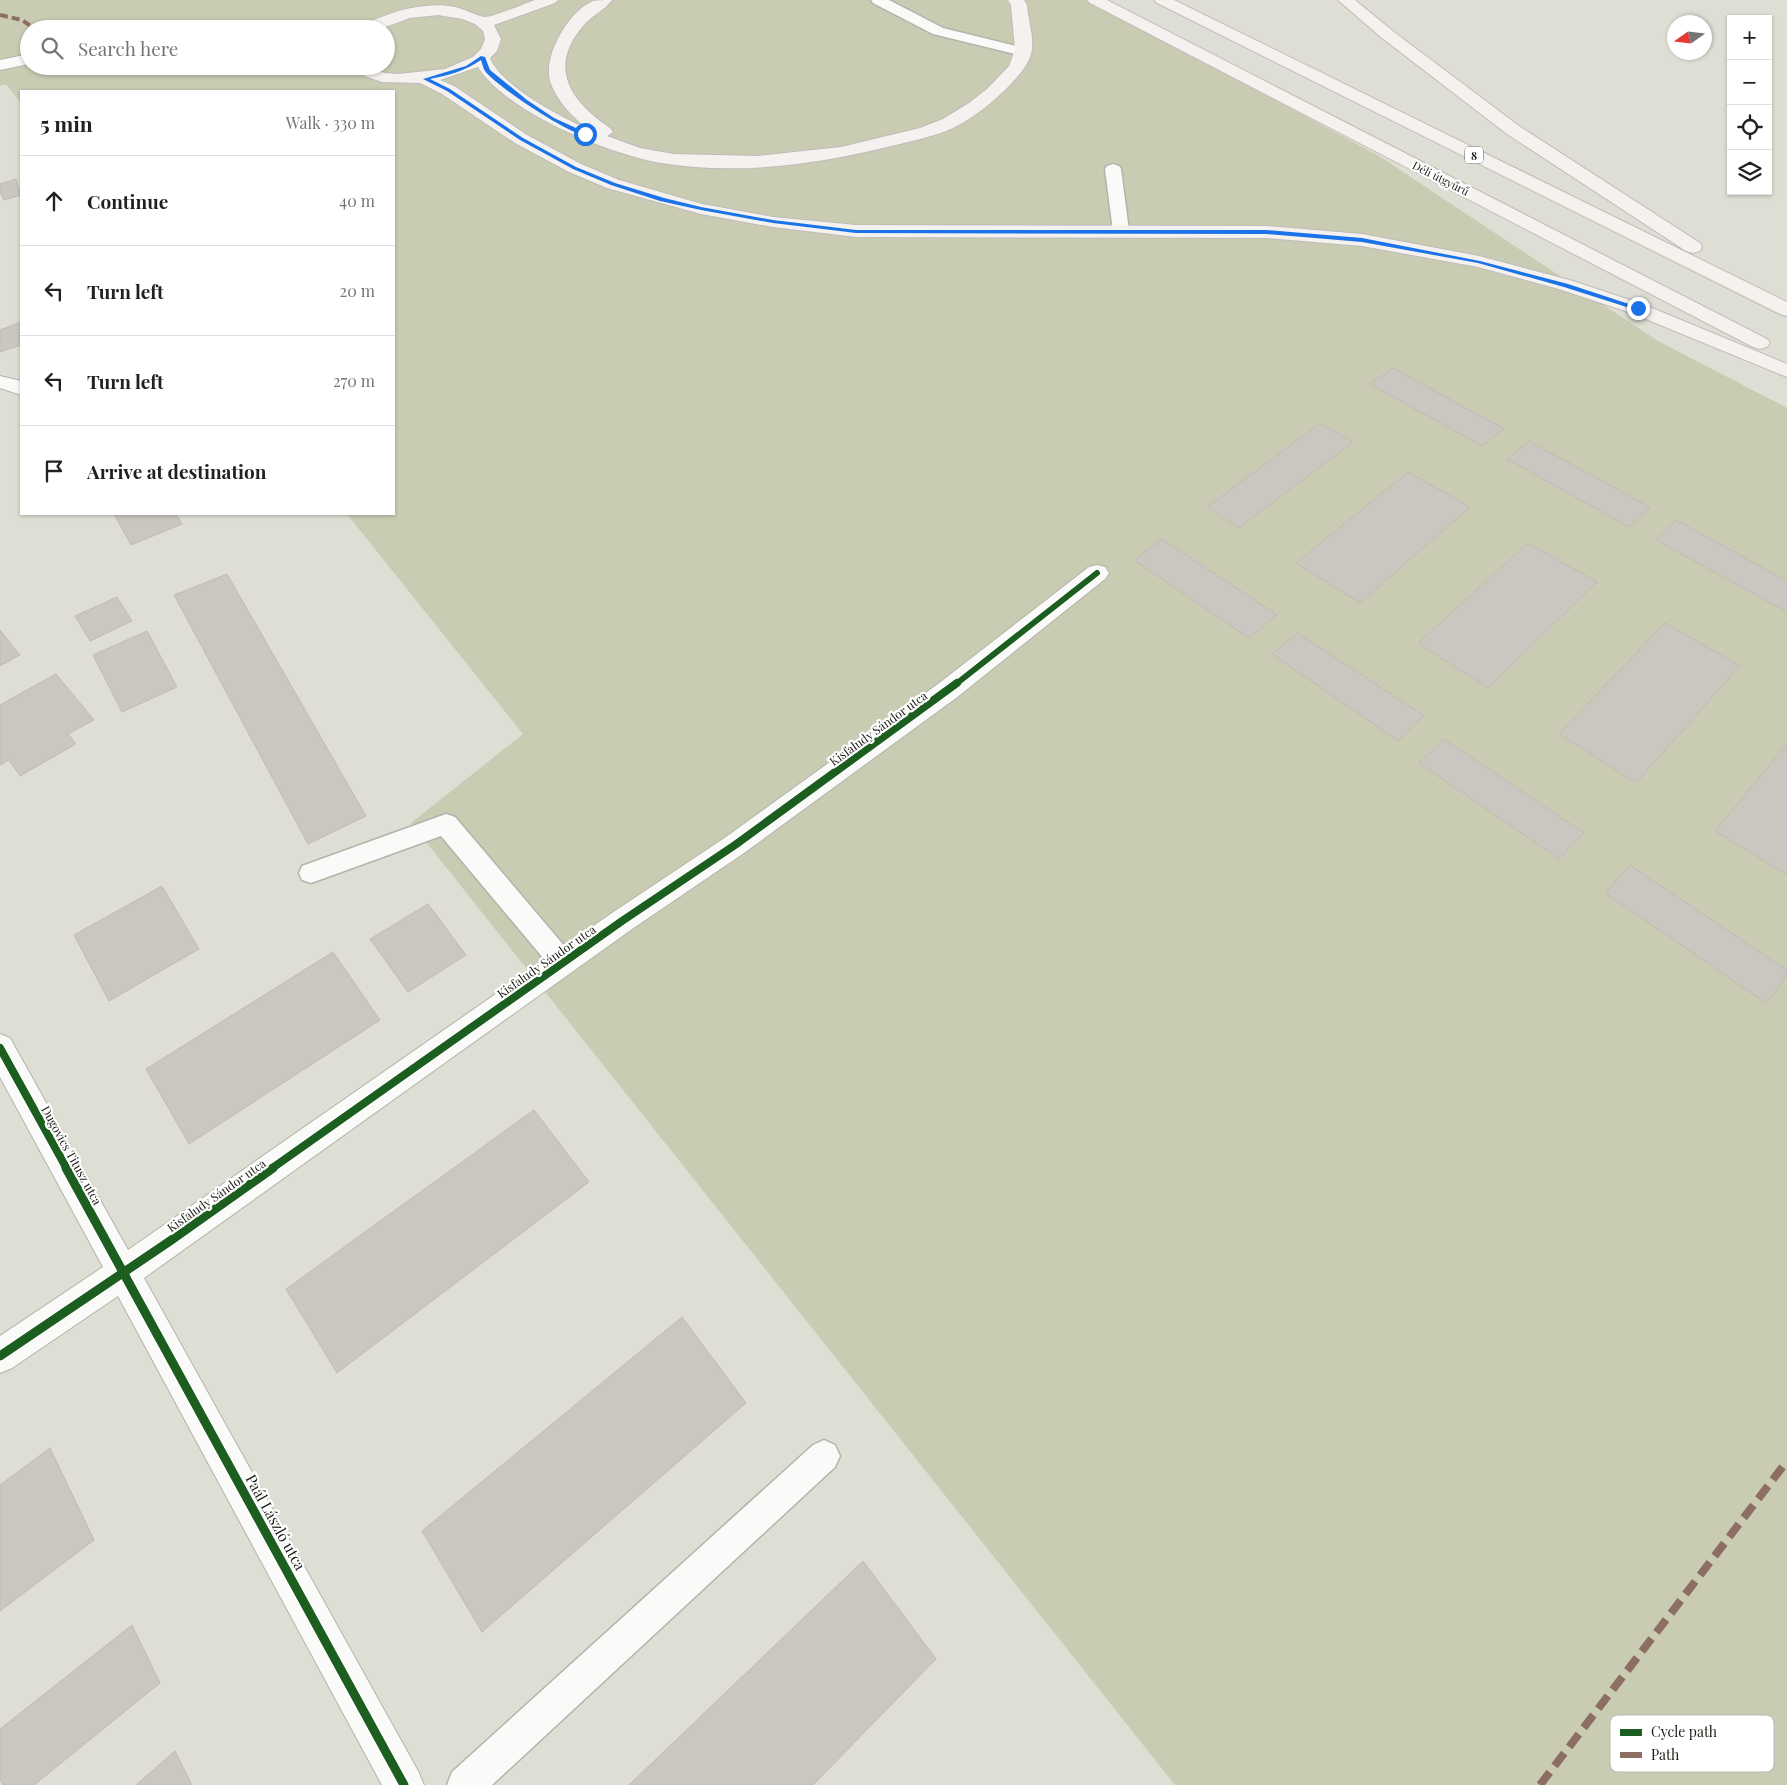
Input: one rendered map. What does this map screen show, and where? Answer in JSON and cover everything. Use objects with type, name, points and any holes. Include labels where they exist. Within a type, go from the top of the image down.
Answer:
[{"type":"main road","points":[[484,23],[550,0]]},
{"type":"main road","points":[[604,0],[571,30],[559,53],[557,74],[565,95],[578,111],[597,128],[633,150]]},
{"type":"main road","points":[[482,57],[488,71],[525,101],[552,119],[585,134],[633,150],[672,159],[732,162],[772,161],[824,156],[921,133],[955,120],[991,96],[1014,71],[1023,52],[1019,5],[1016,0]]},
{"type":"main road","name":"Déli útgyűrű","points":[[1094,0],[1787,356]]},
{"type":"main road","name":"8","points":[[1162,0],[1787,309]]},
{"type":"main road","points":[[1346,0],[1388,35],[1513,130],[1787,309]]},
{"type":"main road","points":[[375,75],[385,78],[425,79],[448,74],[468,67],[482,57],[490,48],[493,39],[491,30],[484,23],[471,16],[436,11],[397,16],[388,20]]},
{"type":"main road","points":[[425,79],[448,90],[522,139],[575,168],[613,184],[701,209],[773,222],[856,232],[1266,232],[1362,240],[1478,262],[1638,308],[1787,371]]},
{"type":"street","points":[[0,67],[20,61]]},
{"type":"street","points":[[0,382],[8,383],[20,389]]},
{"type":"street","name":"Kisfaludy Sándor utca","points":[[0,1356],[124,1272],[563,963],[735,845],[947,691],[1098,573]]},
{"type":"street","name":"Dugovics Titusz utca","points":[[0,1048],[124,1272]]},
{"type":"street","name":"Paál László utca","points":[[124,1272],[404,1785]]},
{"type":"lane","points":[[878,0],[938,31],[1023,52]]},
{"type":"lane","points":[[1114,169],[1121,231]]},
{"type":"lane","points":[[311,873],[446,824],[563,963]]},
{"type":"lane","points":[[465,1785],[824,1456]]},
{"type":"green space","points":[[0,0],[1089,0],[1379,156],[1658,341],[1787,408],[1787,1785],[1175,1785],[411,823],[523,734],[348,515],[395,515],[395,90],[20,90],[20,102],[6,84],[0,86]]},
{"type":"building","points":[[16,179],[20,195],[4,200],[0,192],[0,184]]},
{"type":"building","points":[[20,322],[20,345],[0,352],[0,330]]},
{"type":"building","points":[[1393,368],[1504,429],[1482,446],[1370,384]]},
{"type":"building","points":[[1320,423],[1353,442],[1239,528],[1207,507]]},
{"type":"building","points":[[1529,441],[1650,507],[1629,527],[1507,459]]},
{"type":"building","points":[[1408,472],[1470,507],[1360,603],[1296,563]]},
{"type":"building","points":[[115,515],[177,515],[182,524],[131,545]]},
{"type":"building","points":[[1676,520],[1787,581],[1787,612],[1656,540]]},
{"type":"building","points":[[1162,539],[1277,615],[1249,638],[1134,560]]},
{"type":"building","points":[[1528,543],[1597,582],[1488,688],[1418,643]]},
{"type":"building","points":[[227,574],[366,816],[308,844],[174,595]]},
{"type":"building","points":[[117,597],[132,621],[90,641],[75,616]]},
{"type":"building","points":[[1665,623],[1740,666],[1636,783],[1559,734]]},
{"type":"building","points":[[0,630],[20,655],[0,666]]},
{"type":"building","points":[[147,631],[177,687],[122,712],[93,655]]},
{"type":"building","points":[[1298,633],[1424,716],[1398,741],[1272,654]]},
{"type":"building","points":[[56,674],[94,720],[68,734],[76,744],[20,776],[9,760],[0,765],[0,705]]},
{"type":"building","points":[[1444,739],[1584,833],[1559,859],[1419,763]]},
{"type":"building","points":[[1787,744],[1787,875],[1715,831]]},
{"type":"building","points":[[1630,865],[1787,970],[1787,976],[1766,1003],[1605,893]]},
{"type":"building","points":[[162,886],[199,949],[109,1001],[74,935]]},
{"type":"building","points":[[428,904],[466,955],[408,992],[370,939]]},
{"type":"building","points":[[333,952],[380,1020],[189,1144],[146,1069]]},
{"type":"building","points":[[534,1110],[589,1182],[337,1373],[286,1289]]},
{"type":"building","points":[[682,1317],[746,1403],[482,1632],[422,1531]]},
{"type":"building","points":[[50,1448],[94,1540],[0,1611],[0,1485]]},
{"type":"building","points":[[863,1561],[936,1659],[813,1785],[629,1785]]},
{"type":"building","points":[[132,1625],[160,1683],[34,1785],[3,1785],[0,1779],[0,1729]]},
{"type":"building","points":[[175,1751],[192,1785],[136,1785]]},
{"type":"marked path","points":[[0,15],[22,20]]},
{"type":"marked path","points":[[1540,1785],[1787,1461]]},
{"type":"cycle path","points":[[0,1356],[170,1241],[622,921],[735,845],[947,691],[1097,573]]},
{"type":"cycle path","points":[[0,1048],[404,1785]]},
{"type":"route","points":[[585,134],[552,119],[525,101],[488,71],[482,57],[468,67],[425,79],[448,90],[522,139],[575,168],[613,184],[701,209],[773,222],[856,232],[1266,232],[1362,240],[1478,262],[1638,308]]}]
